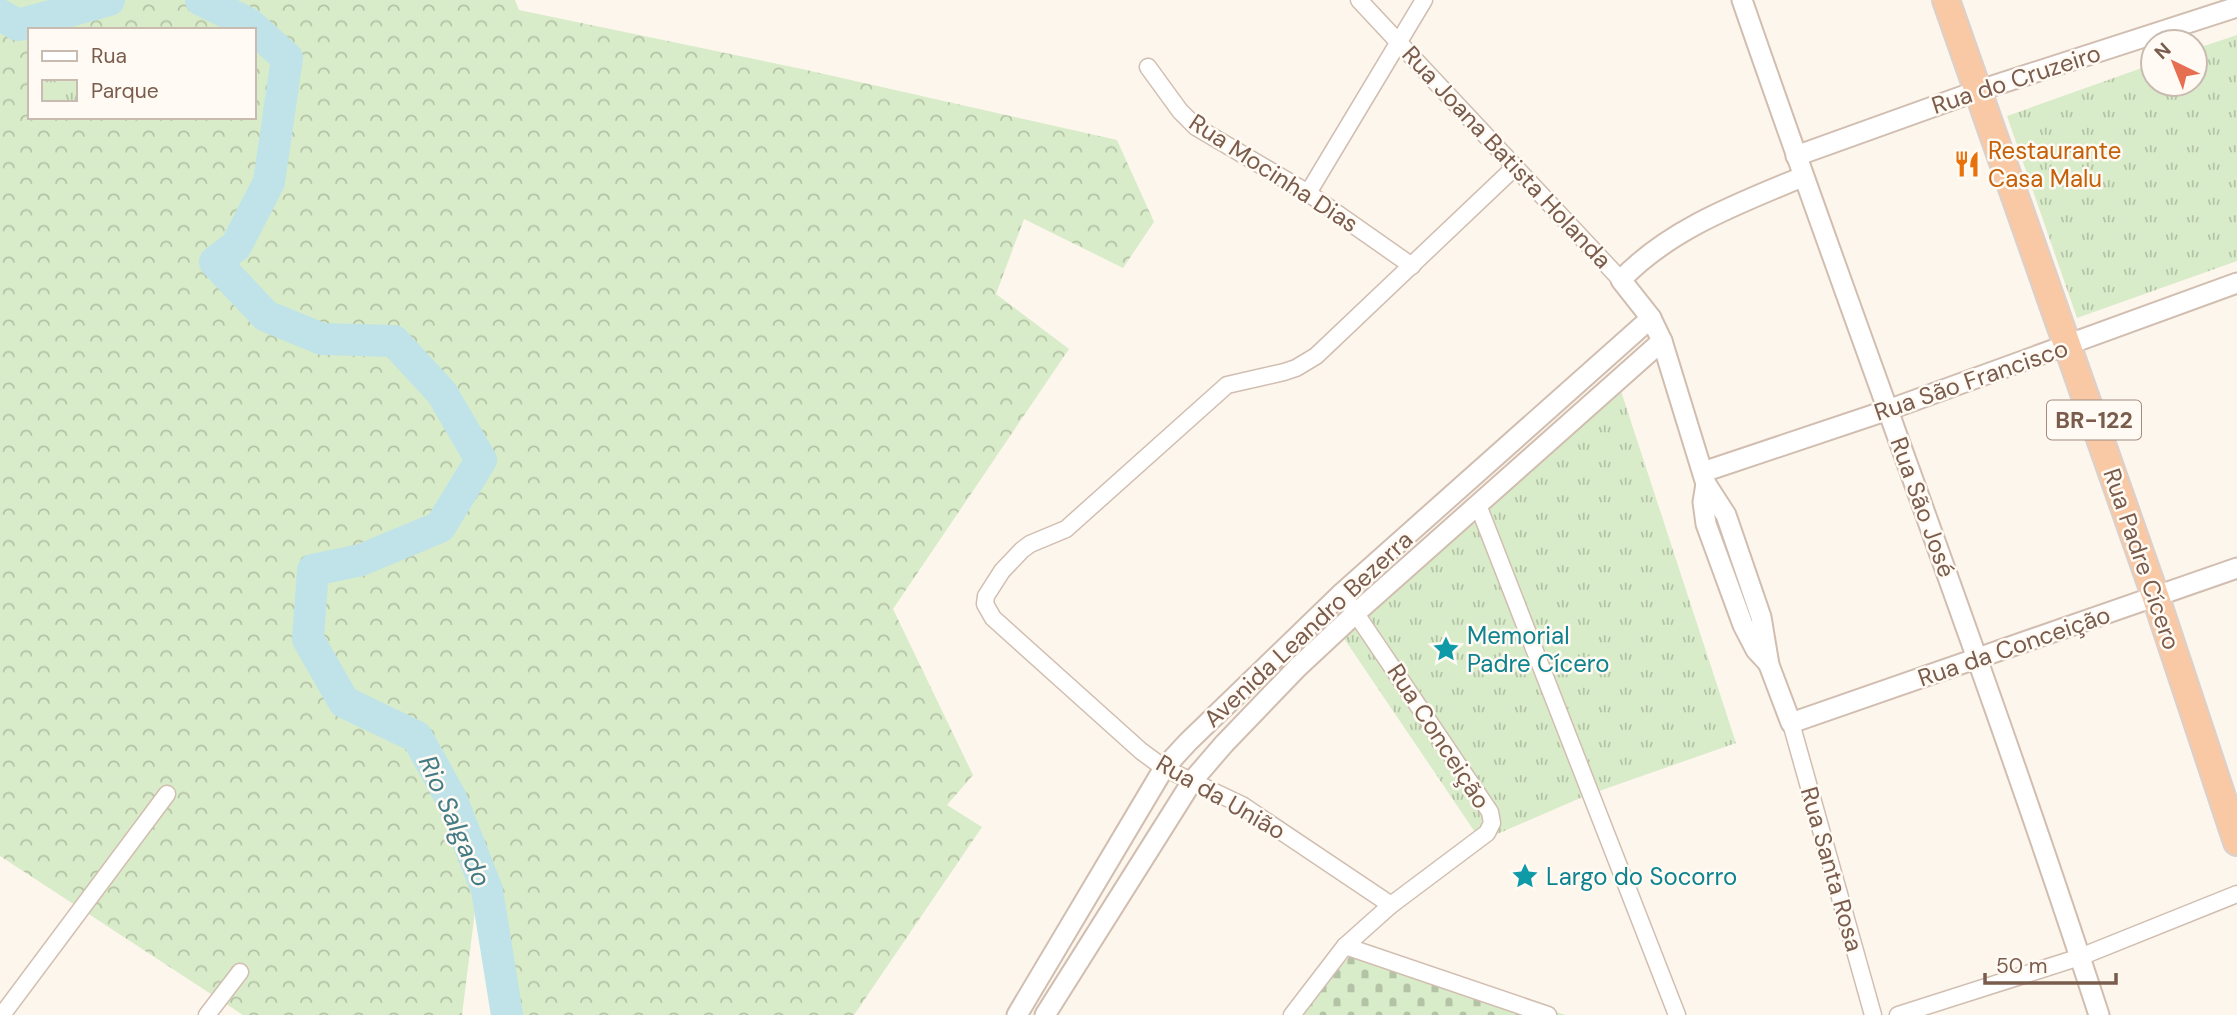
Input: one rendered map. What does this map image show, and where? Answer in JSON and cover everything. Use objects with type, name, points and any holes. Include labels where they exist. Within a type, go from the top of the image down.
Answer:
[{"type":"highway","name":"Rua Padre Cícero","points":[[1946,0],[2157,598],[2237,842]]},
{"type":"street","name":"Rua Joana Batista Holanda","points":[[1359,0],[1621,280],[1651,318]]},
{"type":"street","points":[[1308,193],[1424,0]]},
{"type":"street","name":"Rua São José","points":[[1742,0],[1802,177],[1977,658],[2099,1015]]},
{"type":"street","name":"Rua do Cruzeiro","points":[[1796,156],[1977,91],[2237,7]]},
{"type":"street","name":"Rua Mocinha Dias","points":[[1148,67],[1180,111],[1196,127],[1308,193],[1412,266]]},
{"type":"street","points":[[1412,266],[1514,168]]},
{"type":"street","points":[[1621,280],[1642,260],[1678,236],[1739,204],[1802,177]]},
{"type":"street","name":"Rua da União","points":[[1391,905],[1242,805],[1164,768],[1141,751],[993,618],[985,604],[992,585],[1022,550],[1066,529],[1223,388],[1231,383],[1284,372],[1306,363],[1412,266]]},
{"type":"street","name":"Rua São Francisco","points":[[1705,478],[2237,283]]},
{"type":"street","points":[[1651,318],[1662,341],[1705,478],[1726,515],[1761,617],[1769,665],[1791,723]]},
{"type":"street","name":"Avenida Leandro Bezerra","points":[[1022,1013],[1164,768],[1342,593],[1651,318]]},
{"type":"street","name":"Avenida Leandro Bezerra","points":[[1045,1015],[1192,780],[1224,744],[1298,667],[1357,612],[1662,341]]},
{"type":"street","points":[[1478,505],[1677,1015]]},
{"type":"street","name":"Rua da Conceição","points":[[1791,723],[2237,568]]},
{"type":"street","name":"Rua Conceição","points":[[1292,1015],[1345,946],[1391,905],[1487,833],[1492,823],[1490,812],[1342,593]]},
{"type":"street","name":"Rua Santa Rosa","points":[[1791,723],[1873,1015]]},
{"type":"street","points":[[2,1015],[167,794]]},
{"type":"street","points":[[1898,1015],[2080,957],[2237,894]]},
{"type":"street","points":[[1345,946],[1548,1015]]},
{"type":"street","points":[[207,1015],[240,972]]},
{"type":"green space","points":[[0,0],[515,0],[519,10],[802,69],[1117,140],[1154,222],[1123,268],[1024,219],[996,294],[1069,349],[893,609],[973,775],[947,805],[982,827],[854,1015],[491,1015],[492,1006],[475,911],[462,1015],[243,1015],[0,856]]},
{"type":"green space","points":[[2237,35],[2237,261],[2077,318],[2007,116],[2139,69],[2139,98],[2209,98],[2209,44]]},
{"type":"green space","points":[[1620,388],[1736,743],[1585,796],[1481,841],[1341,634]]},
{"type":"green space","points":[[1356,949],[1566,1015],[1299,1015]]},
{"type":"waterway","name":"Rio Salgado","points":[[0,15],[18,25],[109,0]]},
{"type":"waterway","name":"Rio Salgado","points":[[201,0],[254,28]]},
{"type":"waterway","name":"Rio Salgado","points":[[256,30],[287,58],[269,182],[236,246],[215,262],[266,316],[322,339],[394,341],[442,393],[481,460],[440,527],[361,560],[313,570],[308,639],[344,702],[417,737],[451,798],[487,890],[507,1015]]},
{"type":"place","name":"Restaurante Casa Malu","points":[[1967,164]]},
{"type":"place","name":"Memorial Padre Cícero","points":[[1446,649]]},
{"type":"place","name":"Largo do Socorro","points":[[1525,876]]}]
